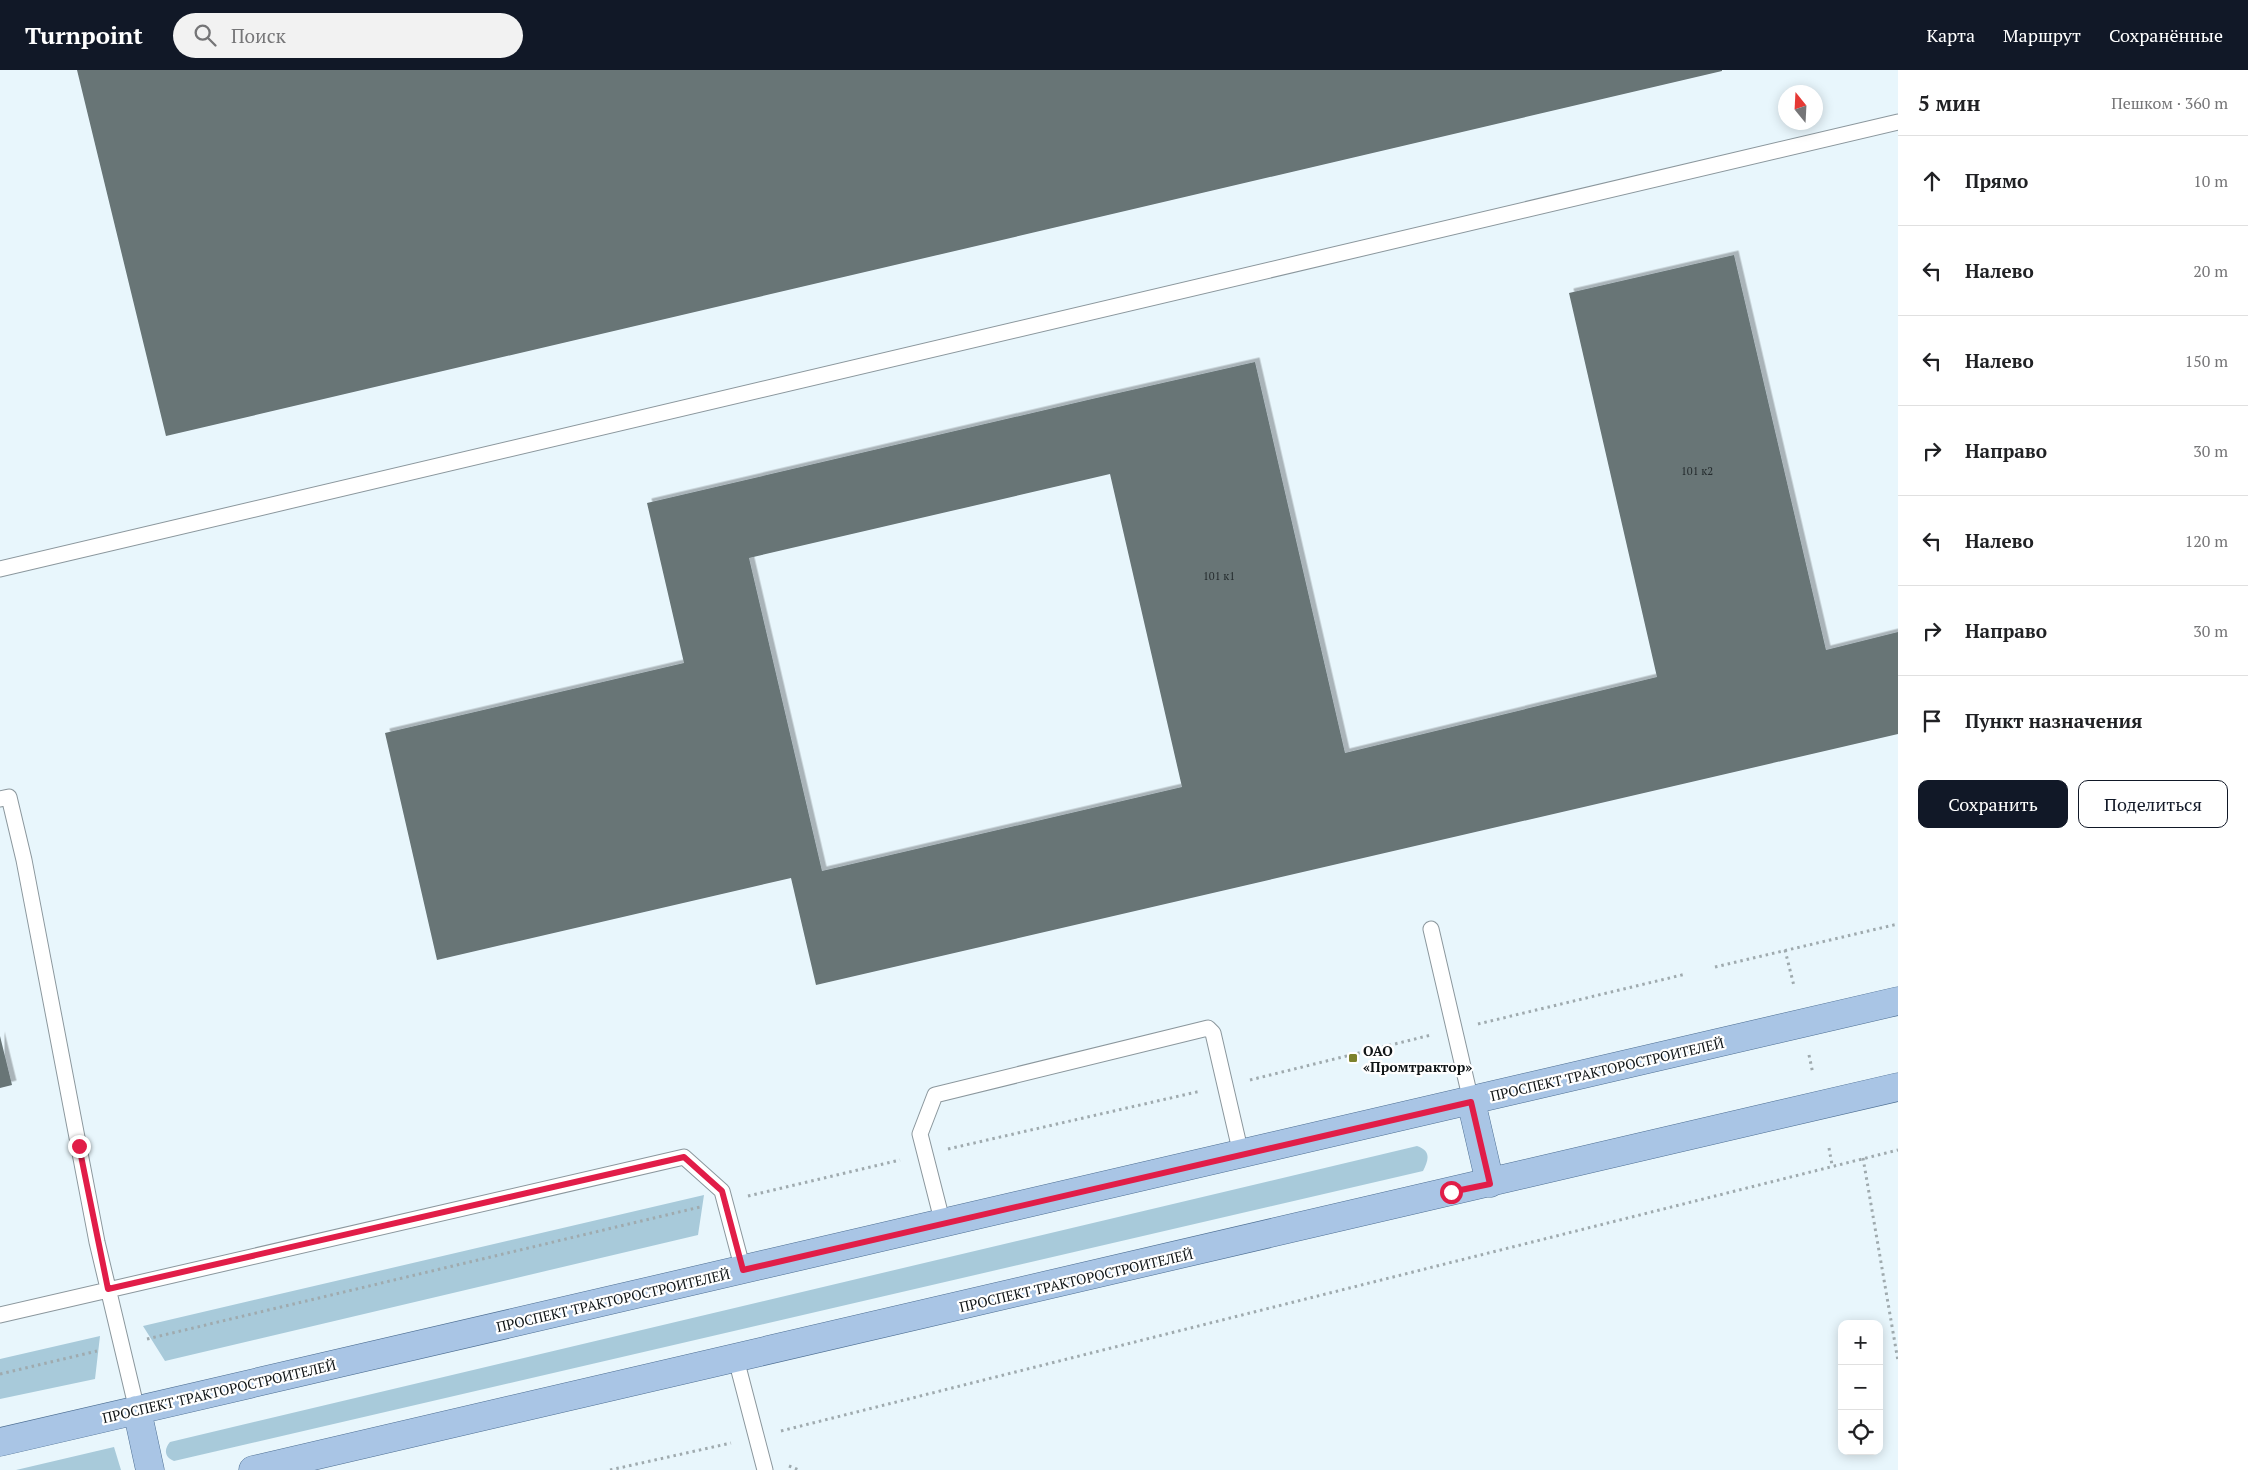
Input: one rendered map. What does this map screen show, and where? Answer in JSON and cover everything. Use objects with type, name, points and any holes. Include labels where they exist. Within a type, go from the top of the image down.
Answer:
[{"type":"main road","name":"ПРОСПЕКТ ТРАКТОРОСТРОИТЕЛЕЙ","points":[[0,1442],[1471,1102],[1898,1001]]},
{"type":"main road","name":"ПРОСПЕКТ ТРАКТОРОСТРОИТЕЛЕЙ","points":[[253,1470],[1490,1184],[1898,1087]]},
{"type":"main road","points":[[1471,1102],[1490,1184]]},
{"type":"main road","points":[[137,1410],[150,1470]]},
{"type":"lane","points":[[0,569],[1898,122]]},
{"type":"lane","points":[[0,799],[9,797],[24,860],[97,1242],[137,1410]]},
{"type":"lane","points":[[1431,930],[1471,1102]]},
{"type":"lane","points":[[944,1224],[920,1134],[935,1095],[1208,1028],[1212,1033],[1241,1154]]},
{"type":"lane","points":[[0,1315],[684,1157],[722,1191],[743,1270]]},
{"type":"lane","points":[[736,1359],[765,1470]]},
{"type":"path","points":[[1715,966],[1898,924]]},
{"type":"path","points":[[1786,950],[1794,986]]},
{"type":"path","points":[[1477,1024],[1686,974]]},
{"type":"path","points":[[1242,1082],[1435,1034]]},
{"type":"path","points":[[1809,1056],[1814,1080]]},
{"type":"path","points":[[943,1150],[1203,1091]]},
{"type":"path","points":[[1829,1148],[1832,1165]]},
{"type":"path","points":[[610,1470],[756,1437],[1832,1165],[1898,1150]]},
{"type":"path","points":[[742,1197],[907,1158]]},
{"type":"path","points":[[1863,1158],[1898,1361]]},
{"type":"path","points":[[139,1341],[708,1205]]},
{"type":"path","points":[[0,1374],[105,1349]]},
{"type":"shaded area","points":[[1417,1146],[1425,1150],[1428,1156],[1423,1171],[174,1461],[166,1453],[170,1442]]},
{"type":"shaded area","points":[[704,1195],[698,1235],[165,1361],[143,1326]]},
{"type":"shaded area","points":[[100,1336],[95,1379],[0,1399],[0,1359]]},
{"type":"shaded area","points":[[114,1447],[121,1470],[16,1470]]},
{"type":"building","points":[[77,70],[1722,70],[1722,71],[166,436]]},
{"type":"building","points":[[1734,255],[1826,650],[1898,632],[1898,734],[816,985],[791,878],[437,960],[385,733],[684,663],[647,503],[1092,399],[1255,362],[1345,753],[1657,677],[1569,293]],"holes":[[[1110,474],[1182,787],[822,871],[749,558]]]},
{"type":"building","points":[[0,1036],[12,1085],[0,1088]]},
{"type":"place","name":"ОАО «Промтрактор»","points":[[1353,1058]]},
{"type":"route","points":[[79,1146],[108,1289],[684,1157],[722,1191],[743,1270],[1471,1102],[1490,1184],[1451,1192]]}]
